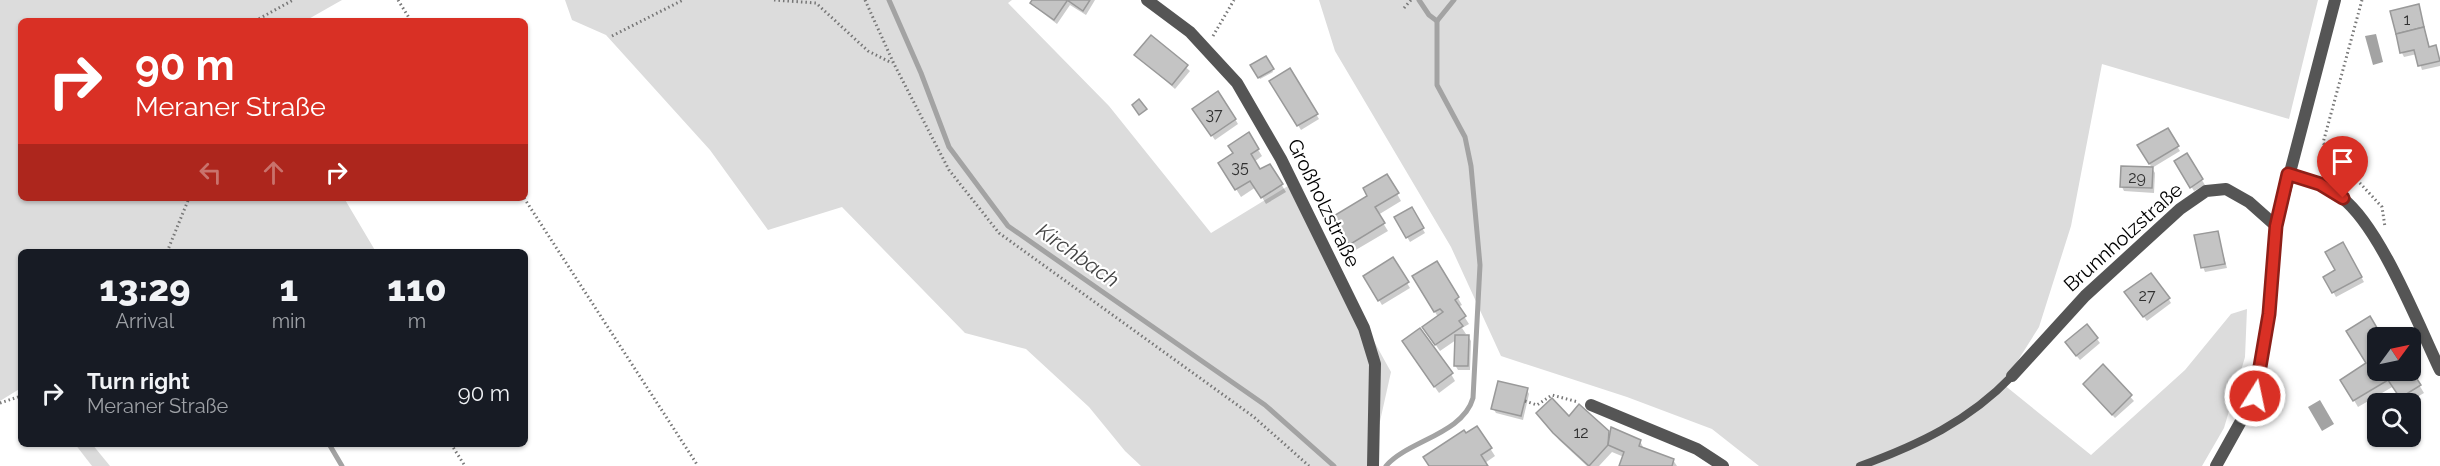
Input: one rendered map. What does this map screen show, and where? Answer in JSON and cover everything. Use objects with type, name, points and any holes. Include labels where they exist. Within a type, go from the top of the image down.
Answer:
[{"type":"street","name":"Großholzstraße","points":[[1147,0],[1206,48],[1237,83],[1261,119],[1371,344],[1375,364],[1373,466]]},
{"type":"street","points":[[2216,466],[2255,396],[2269,314],[2276,226],[2335,0]]},
{"type":"street","points":[[2288,174],[2320,184],[2343,198],[2366,223],[2440,370]]},
{"type":"street","name":"Brunnholzstraße","points":[[2012,376],[2085,296],[2180,209],[2206,191],[2226,189],[2249,202],[2276,226]]},
{"type":"street","points":[[1591,405],[1697,449],[1723,466]]},
{"type":"lane","points":[[1860,466],[1933,437],[1981,406],[2012,376]]},
{"type":"path","points":[[260,18],[293,0]]},
{"type":"path","points":[[398,0],[409,18]]},
{"type":"path","points":[[612,36],[683,0]]},
{"type":"path","points":[[774,0],[816,3],[868,51],[894,64]]},
{"type":"path","points":[[865,0],[894,64],[949,170],[999,233],[1254,417],[1308,466]]},
{"type":"path","points":[[1206,48],[1233,0]]},
{"type":"path","points":[[1404,8],[1412,0]]},
{"type":"path","points":[[2361,0],[2323,142],[2382,207],[2386,226],[2378,244]]},
{"type":"path","points":[[168,249],[188,201]]},
{"type":"path","points":[[526,201],[698,466]]},
{"type":"path","points":[[1525,401],[1537,405],[1552,395],[1591,405]]},
{"type":"path","points":[[0,403],[18,397]]},
{"type":"path","points":[[453,447],[465,466]]},
{"type":"shaded area","points":[[0,0],[342,0],[310,18],[18,18],[18,201],[346,201],[374,249],[18,249],[18,390],[0,401]]},
{"type":"shaded area","points":[[565,0],[1012,0],[1008,3],[1109,106],[1211,233],[1288,186],[1391,372],[1370,466],[1141,466],[1125,451],[1089,407],[1026,349],[965,333],[842,207],[768,230],[710,150],[606,35],[572,20]]},
{"type":"shaded area","points":[[1319,0],[2318,0],[2289,119],[2102,64],[2071,226],[2039,327],[2003,384],[2091,455],[2185,370],[2231,314],[2247,309],[2245,357],[2224,428],[2202,466],[1759,466],[1712,429],[1627,397],[1501,356],[1451,247],[1335,51]]},
{"type":"shaded area","points":[[2376,34],[2383,62],[2373,65],[2365,36]]},
{"type":"shaded area","points":[[2320,400],[2334,424],[2322,431],[2308,407]]},
{"type":"shaded area","points":[[77,447],[94,447],[110,466],[92,466]]},
{"type":"building","points":[[1032,0],[1067,1],[1054,20],[1030,3]]},
{"type":"building","points":[[1067,0],[1090,0],[1083,11]]},
{"type":"building","points":[[2419,4],[2424,27],[2396,34],[2390,11]]},
{"type":"building","points":[[2424,27],[2429,47],[2436,45],[2440,61],[2418,66],[2414,50],[2400,53],[2396,34]]},
{"type":"building","points":[[1151,35],[1188,65],[1172,85],[1134,55]]},
{"type":"building","points":[[1266,56],[1274,69],[1258,78],[1250,65]]},
{"type":"building","points":[[1290,68],[1318,114],[1297,126],[1269,81]]},
{"type":"building","points":[[1218,91],[1236,119],[1211,136],[1192,109]]},
{"type":"building","points":[[1139,99],[1147,109],[1139,115],[1132,105]]},
{"type":"building","points":[[2168,128],[2179,146],[2149,164],[2137,145]]},
{"type":"building","points":[[1249,132],[1259,149],[1251,154],[1260,169],[1270,164],[1283,184],[1261,198],[1250,181],[1235,190],[1218,163],[1233,153],[1228,146]]},
{"type":"building","points":[[2187,153],[2203,179],[2190,188],[2174,161]]},
{"type":"building","points":[[2121,166],[2153,167],[2152,188],[2120,187]]},
{"type":"building","points":[[1387,174],[1399,193],[1375,207],[1385,223],[1349,245],[1332,217],[1367,196],[1363,188]]},
{"type":"building","points":[[1412,207],[1424,228],[1406,238],[1394,217]]},
{"type":"building","points":[[2218,231],[2225,264],[2201,268],[2194,235]]},
{"type":"building","points":[[2343,242],[2362,277],[2332,293],[2323,277],[2335,270],[2325,252]]},
{"type":"building","points":[[1393,257],[1409,282],[1378,301],[1363,276]]},
{"type":"building","points":[[1437,261],[1459,297],[1455,300],[1466,316],[1459,321],[1463,326],[1435,345],[1422,327],[1443,312],[1440,309],[1434,312],[1412,276]]},
{"type":"building","points":[[2151,273],[2170,298],[2143,317],[2124,292]]},
{"type":"building","points":[[2370,316],[2376,327],[2367,327],[2367,381],[2386,381],[2353,401],[2340,380],[2366,363],[2346,331]]},
{"type":"building","points":[[2087,324],[2098,338],[2076,356],[2065,342]]},
{"type":"building","points":[[1420,328],[1453,373],[1434,387],[1402,341]]},
{"type":"building","points":[[1455,335],[1469,335],[1468,366],[1454,366]]},
{"type":"building","points":[[2103,364],[2132,395],[2112,415],[2083,384]]},
{"type":"building","points":[[1498,381],[1528,388],[1521,416],[1491,409]]},
{"type":"building","points":[[2389,381],[2418,381],[2421,385],[2408,393],[2397,393]]},
{"type":"building","points":[[1552,398],[1569,416],[1579,404],[1609,431],[1608,445],[1589,466],[1553,433],[1536,413]]},
{"type":"building","points":[[1477,426],[1492,448],[1481,455],[1488,466],[1429,466],[1423,457],[1464,430],[1466,433]]},
{"type":"building","points":[[1611,427],[1641,440],[1639,446],[1674,459],[1672,466],[1619,466],[1624,452],[1608,445]]},
{"type":"waterway","name":"Kirchbach","points":[[889,0],[921,73],[949,147],[1008,226],[1265,405],[1334,466]]},
{"type":"waterway","points":[[1419,0],[1429,15],[1437,21]]},
{"type":"waterway","points":[[1386,466],[1395,457],[1447,429],[1467,410],[1473,398],[1480,265],[1471,166],[1465,137],[1437,85],[1437,21],[1454,0]]},
{"type":"waterway","points":[[331,447],[342,466]]},
{"type":"route","points":[[2255,396],[2269,314],[2276,226],[2288,174],[2320,184],[2343,198]]}]
